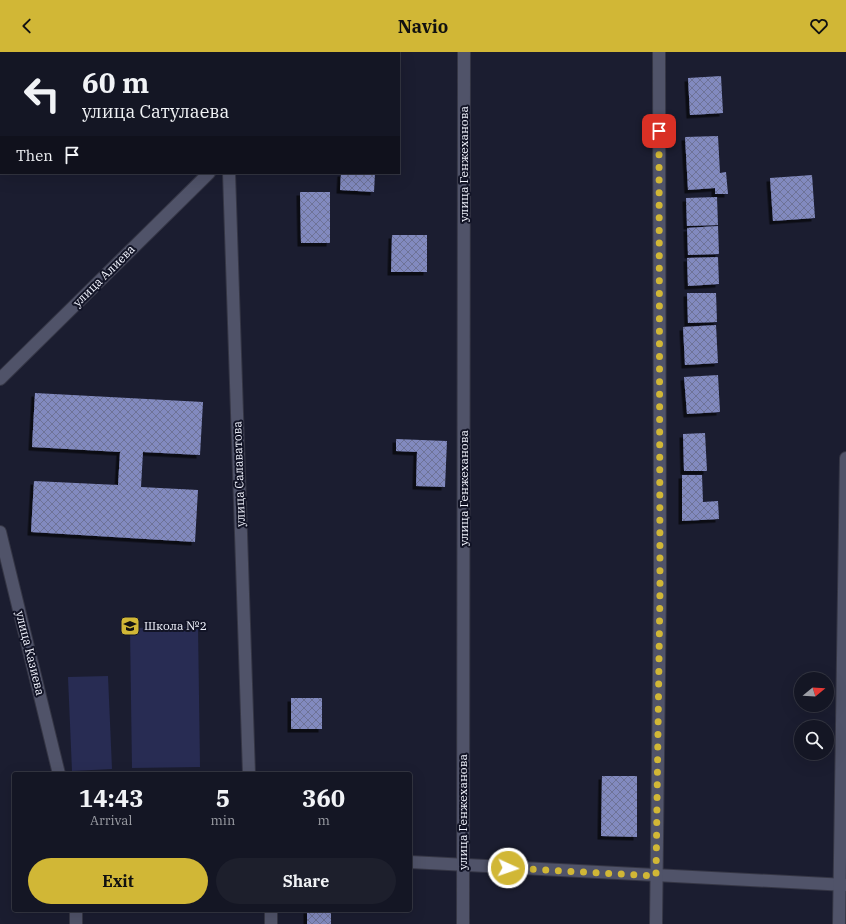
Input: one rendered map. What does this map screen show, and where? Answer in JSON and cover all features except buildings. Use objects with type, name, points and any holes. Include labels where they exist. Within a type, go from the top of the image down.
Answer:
[{"type":"street","name":"улица Генжеханова","points":[[463,924],[464,52]]},
{"type":"street","points":[[656,924],[660,588],[659,52]]},
{"type":"street","name":"улица Алиева","points":[[0,379],[208,174]]},
{"type":"street","name":"улица Салаватова","points":[[229,174],[249,772]]},
{"type":"street","points":[[839,924],[843,885],[846,458]]},
{"type":"street","name":"улица Казиева","points":[[0,532],[59,772]]},
{"type":"street","points":[[412,862],[843,885]]},
{"type":"street","points":[[76,912],[76,924]]},
{"type":"street","points":[[271,912],[271,924]]},
{"type":"shaded area","points":[[198,627],[200,767],[132,768],[130,628]]},
{"type":"shaded area","points":[[108,676],[112,769],[72,771],[68,677]]},
{"type":"place","name":"Школа №2","points":[[130,626]]},
{"type":"route","points":[[508,868],[656,876],[660,588],[659,131]]}]
